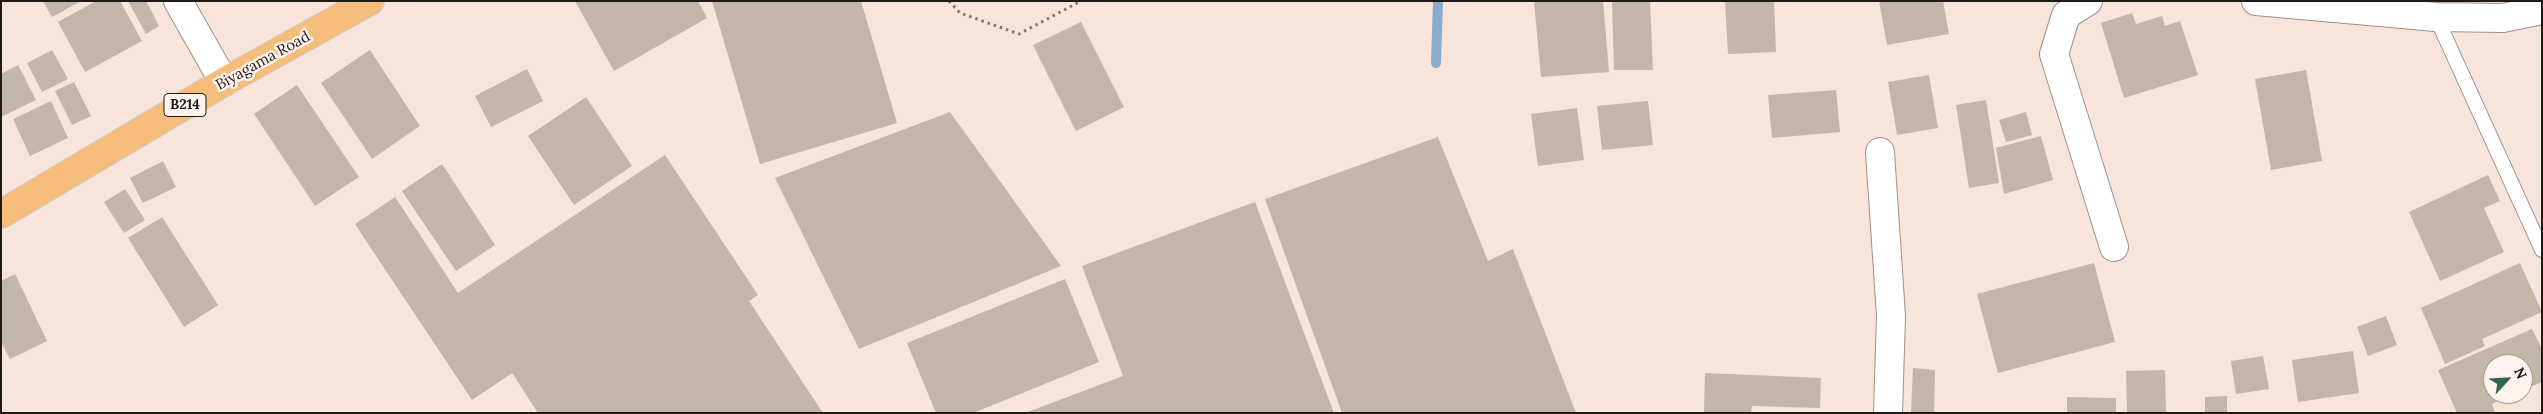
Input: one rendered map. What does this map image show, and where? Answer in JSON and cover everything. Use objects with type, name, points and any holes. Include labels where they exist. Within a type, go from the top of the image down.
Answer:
[{"type":"main road","name":"Biyagama Road","points":[[1,214],[224,82],[370,1]]},
{"type":"street","points":[[178,1],[224,82]]},
{"type":"street","points":[[2088,1],[2066,15],[2054,54],[2114,247]]},
{"type":"street","points":[[2256,1],[2436,17],[2503,18],[2542,10]]},
{"type":"street","points":[[1880,152],[1891,316],[1888,413]]},
{"type":"lane","points":[[2436,17],[2542,250]]},
{"type":"path","points":[[949,1],[960,13],[1019,34],[1081,1]]},
{"type":"building","points":[[43,1],[81,1],[52,17]]},
{"type":"building","points":[[96,1],[120,1],[142,41],[85,72],[58,22]]},
{"type":"building","points":[[128,1],[146,1],[159,26],[146,34]]},
{"type":"building","points":[[575,1],[698,1],[707,18],[614,71]]},
{"type":"building","points":[[712,1],[861,1],[897,123],[760,164]]},
{"type":"building","points":[[1534,1],[1603,1],[1609,72],[1541,77]]},
{"type":"building","points":[[1612,1],[1650,1],[1653,70],[1614,70]]},
{"type":"building","points":[[1725,1],[1774,1],[1776,52],[1728,54]]},
{"type":"building","points":[[1879,1],[1943,1],[1949,34],[1887,45]]},
{"type":"building","points":[[2132,13],[2136,24],[2162,16],[2165,26],[2180,21],[2198,75],[2124,98],[2101,23]]},
{"type":"building","points":[[1081,22],[1124,107],[1076,131],[1033,45]]},
{"type":"building","points":[[52,50],[68,79],[42,92],[27,63]]},
{"type":"building","points":[[370,50],[420,126],[372,159],[321,83]]},
{"type":"building","points":[[18,65],[36,100],[1,117],[1,74]]},
{"type":"building","points":[[527,69],[543,101],[491,127],[475,96]]},
{"type":"building","points":[[2306,70],[2322,161],[2271,170],[2255,79]]},
{"type":"building","points":[[1929,75],[1938,128],[1897,135],[1888,82]]},
{"type":"building","points":[[74,82],[91,116],[72,125],[55,91]]},
{"type":"building","points":[[297,85],[359,177],[315,206],[254,114]]},
{"type":"building","points":[[1836,90],[1840,132],[1772,138],[1768,95]]},
{"type":"building","points":[[586,97],[632,166],[574,205],[528,136]]},
{"type":"building","points":[[1986,100],[1999,183],[1969,188],[1956,105]]},
{"type":"building","points":[[51,101],[68,138],[30,156],[13,119]]},
{"type":"building","points":[[1648,101],[1653,145],[1602,150],[1597,106]]},
{"type":"building","points":[[1577,108],[1584,160],[1538,166],[1531,114]]},
{"type":"building","points":[[950,112],[1061,266],[859,349],[775,178]]},
{"type":"building","points":[[2026,112],[2032,135],[2006,142],[1999,120]]},
{"type":"building","points":[[2041,136],[2053,180],[2004,194],[1996,148]]},
{"type":"building","points":[[1438,137],[1488,261],[1513,249],[1576,413],[1342,413],[1265,199]]},
{"type":"building","points":[[665,155],[758,295],[749,301],[823,413],[538,413],[512,373],[472,400],[355,224],[395,197],[458,293]]},
{"type":"building","points":[[163,161],[176,187],[143,203],[130,178]]},
{"type":"building","points":[[442,164],[495,245],[456,271],[402,191]]},
{"type":"building","points":[[2488,175],[2500,201],[2484,208],[2504,252],[2440,281],[2409,212]]},
{"type":"building","points":[[125,189],[145,220],[124,233],[104,202]]},
{"type":"building","points":[[1255,202],[1334,413],[1025,413],[1123,376],[1082,266]]},
{"type":"building","points":[[162,217],[218,305],[184,327],[128,238]]},
{"type":"building","points":[[2094,263],[2115,342],[1998,373],[1977,294]]},
{"type":"building","points":[[2520,263],[2542,312],[2482,339],[2485,346],[2445,364],[2421,308]]},
{"type":"building","points":[[15,274],[47,341],[10,359],[1,342],[1,281]]},
{"type":"building","points":[[1065,279],[1099,362],[973,413],[936,413],[907,343]]},
{"type":"building","points":[[2386,316],[2397,345],[2368,356],[2357,327]]},
{"type":"building","points":[[2532,329],[2542,349],[2542,382],[2533,386],[2533,354],[2483,354],[2483,404],[2492,404],[2495,413],[2457,413],[2438,370]]},
{"type":"building","points":[[2353,351],[2359,393],[2298,402],[2292,360]]},
{"type":"building","points":[[2263,356],[2269,389],[2236,394],[2231,361]]},
{"type":"building","points":[[1913,368],[1935,370],[1934,413],[1911,413]]},
{"type":"building","points":[[2165,370],[2166,413],[2127,413],[2126,371]]},
{"type":"building","points":[[1705,373],[1821,378],[1820,408],[1752,406],[1751,413],[1704,413]]},
{"type":"building","points":[[2227,396],[2227,413],[2205,413],[2205,397]]},
{"type":"building","points":[[2067,397],[2116,398],[2116,413],[2067,413]]},
{"type":"waterway","points":[[1436,63],[1438,1]]}]
